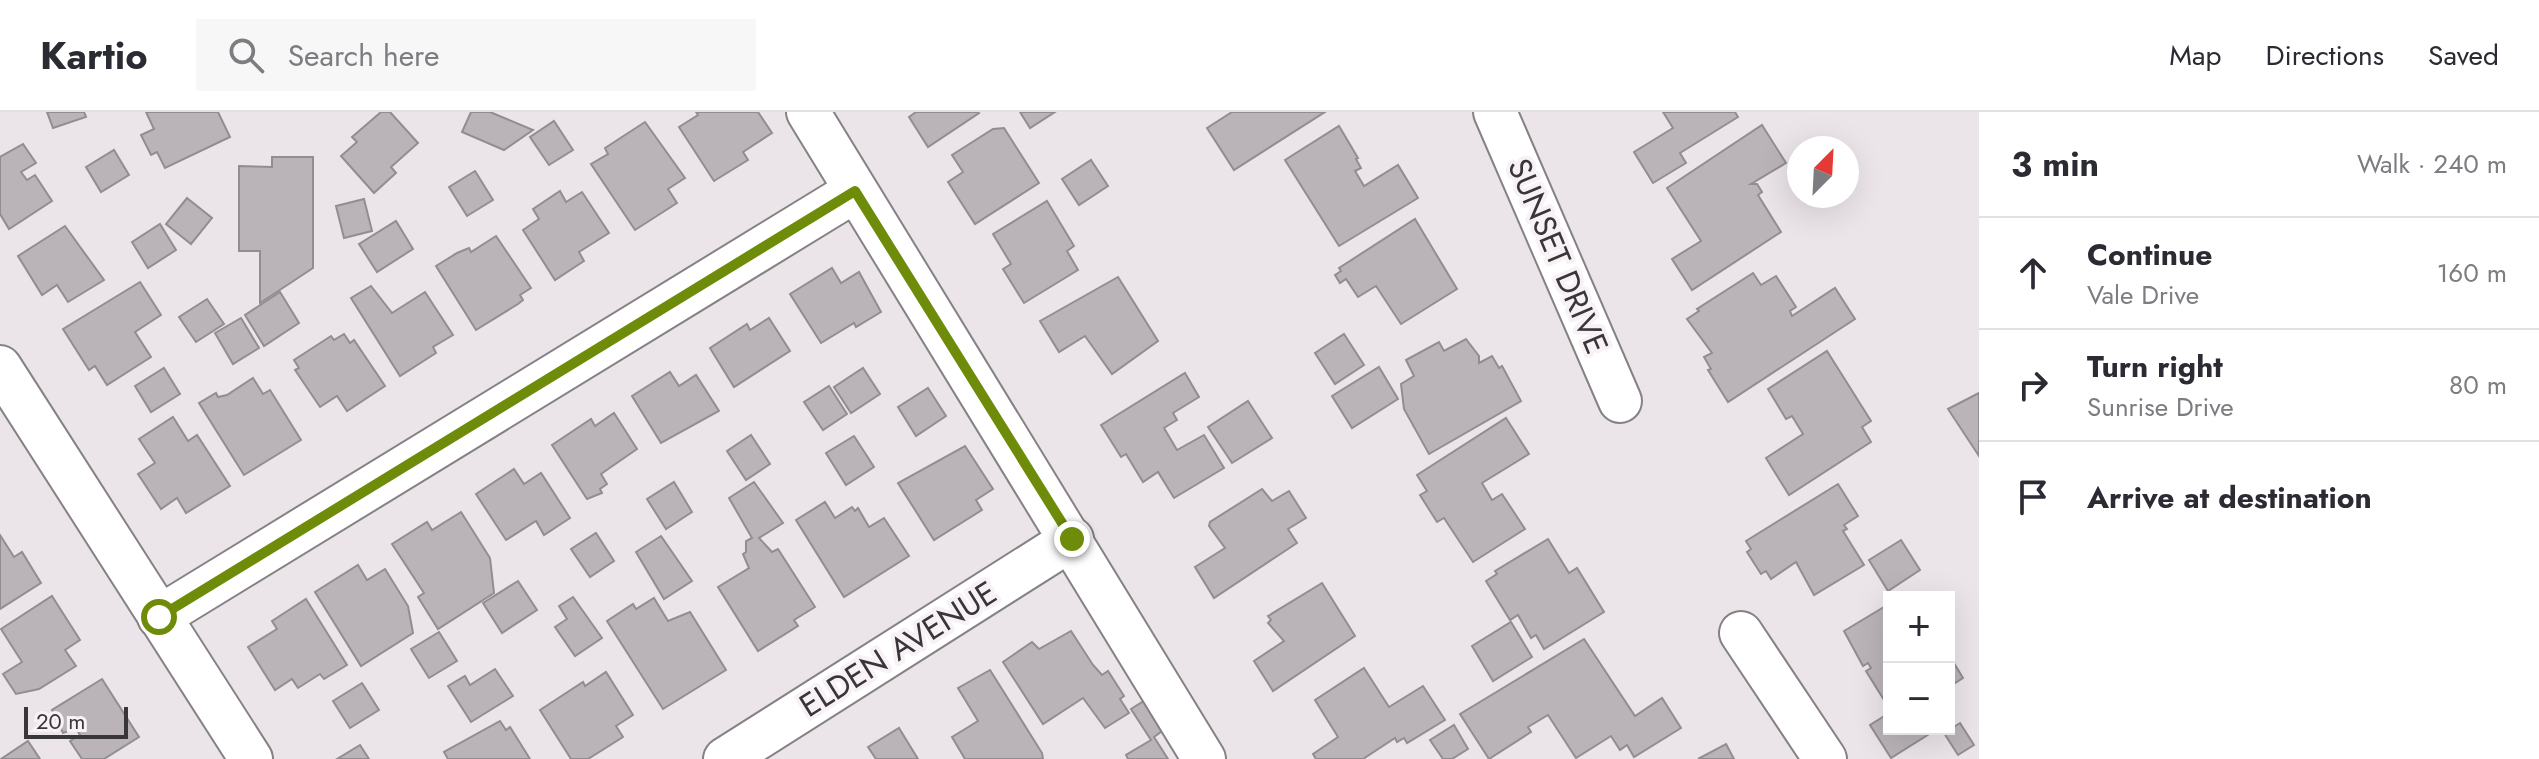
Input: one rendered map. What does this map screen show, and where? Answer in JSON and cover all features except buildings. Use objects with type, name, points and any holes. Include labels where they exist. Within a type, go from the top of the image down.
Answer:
[{"type":"street","points":[[808,112],[1204,759]]},
{"type":"street","name":"SUNSET DRIVE","points":[[1495,112],[1620,401]]},
{"type":"street","points":[[159,617],[855,191]]},
{"type":"street","points":[[0,367],[251,759]]},
{"type":"street","name":"ELDEN AVENUE","points":[[725,759],[1072,539]]},
{"type":"street","points":[[1741,633],[1825,759]]},
{"type":"route","points":[[159,617],[855,191],[1072,539]]}]
